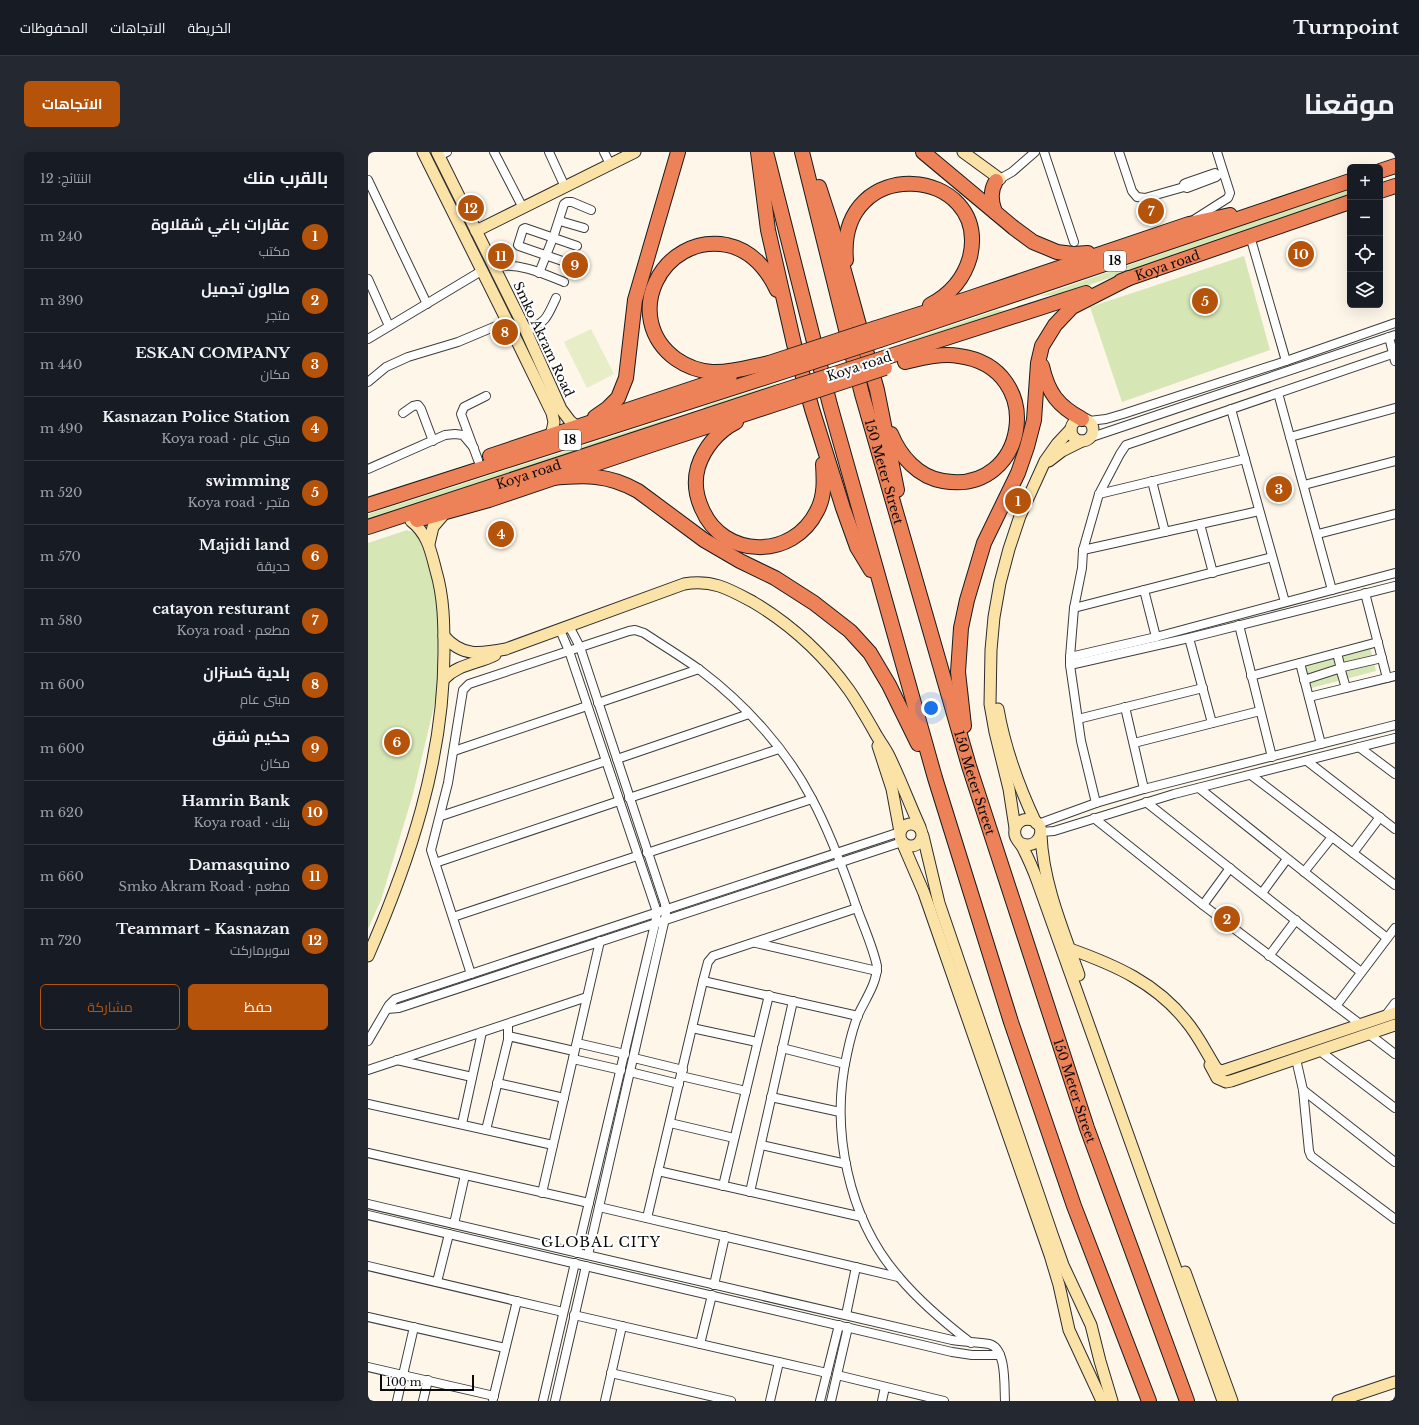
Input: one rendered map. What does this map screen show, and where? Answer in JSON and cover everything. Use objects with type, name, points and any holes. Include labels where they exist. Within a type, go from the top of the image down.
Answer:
[{"type":"highway","points":[[579,426],[608,408],[618,398],[624,385],[635,300],[678,152]]},
{"type":"highway","points":[[758,152],[768,230],[794,344],[843,508],[857,547],[878,581]]},
{"type":"highway","points":[[766,152],[830,405],[878,581],[935,778],[1019,1044],[1074,1206],[1148,1401]]},
{"type":"highway","name":"150 Meter Street","points":[[802,152],[862,394],[969,766],[1087,1128],[1187,1401]]},
{"type":"highway","points":[[807,152],[831,224],[880,408],[894,473],[912,571]]},
{"type":"highway","points":[[923,152],[1030,240],[1048,250],[1073,254],[1112,249]]},
{"type":"highway","points":[[1383,170],[1395,166]]},
{"type":"highway","points":[[849,288],[845,251],[847,232],[854,211],[868,194],[887,184],[907,180],[928,183],[946,192],[960,206],[968,223],[972,241],[968,262],[964,273],[957,283],[940,300],[897,321],[878,334]]},
{"type":"highway","points":[[971,192],[998,180]]},
{"type":"highway","points":[[995,212],[991,198],[992,189],[998,180]]},
{"type":"highway","name":"Koya road","points":[[368,505],[771,369],[1347,182]]},
{"type":"highway","points":[[1383,190],[1395,186]]},
{"type":"highway","name":"Koya road","points":[[372,526],[885,363],[1026,312],[1347,203]]},
{"type":"highway","points":[[897,321],[1189,224],[1206,219],[1277,206]]},
{"type":"highway","points":[[771,369],[711,372],[701,371],[681,363],[665,349],[654,332],[650,312],[653,287],[660,272],[668,263],[686,250],[708,244],[730,246],[748,254],[763,268],[774,283],[786,311]]},
{"type":"highway","points":[[969,766],[958,672],[961,628],[969,592],[984,543],[1015,480],[1027,447],[1036,406],[1042,346],[1049,334],[1068,311],[1129,278]]},
{"type":"highway","points":[[905,362],[990,333],[1026,312]]},
{"type":"highway","points":[[880,408],[902,454],[925,474],[938,480],[965,482],[990,472],[1000,463],[1010,449],[1016,432],[1016,407],[1008,386],[993,369],[976,360],[953,355],[939,355],[905,362],[885,363]]},
{"type":"highway","points":[[1040,356],[1044,376],[1053,397],[1063,407],[1085,420]]},
{"type":"highway","points":[[429,485],[454,470],[476,454],[551,436],[579,426],[771,369]]},
{"type":"highway","points":[[781,397],[768,407],[731,424],[724,429],[712,441],[702,456],[696,480],[697,493],[703,513],[712,526],[729,540],[749,547],[774,546],[798,535],[809,524],[820,504],[824,489],[821,438]]},
{"type":"highway","points":[[372,526],[411,521],[489,500],[551,478],[768,407]]},
{"type":"highway","points":[[551,478],[599,476],[609,478],[629,486],[710,543],[740,561],[776,578],[814,603],[850,631],[870,653],[889,685],[935,778]]},
{"type":"street","points":[[424,152],[508,321],[554,418],[554,427],[551,436]]},
{"type":"street","points":[[494,152],[523,208]]},
{"type":"street","points":[[549,152],[565,187]]},
{"type":"street","points":[[604,152],[610,164]]},
{"type":"street","points":[[476,231],[635,152]]},
{"type":"street","points":[[963,152],[998,180],[1023,164],[1035,152]]},
{"type":"street","points":[[1044,152],[1074,242]]},
{"type":"street","points":[[1119,152],[1132,192],[1137,197],[1145,198],[1184,187]]},
{"type":"street","points":[[1189,224],[1228,198],[1230,193],[1217,152]]},
{"type":"street","name":"Smko Akram Road","points":[[441,153],[476,231],[526,332],[561,409],[566,417],[579,426]]},
{"type":"street","points":[[368,180],[427,304]]},
{"type":"street","points":[[539,272],[554,238],[564,204],[567,202],[572,202],[591,210]]},
{"type":"street","points":[[560,221],[584,228]]},
{"type":"street","points":[[574,265],[518,246],[523,229],[525,228],[577,246]]},
{"type":"street","points":[[1250,236],[1286,361]]},
{"type":"street","points":[[494,267],[509,265],[539,272],[564,282]]},
{"type":"street","points":[[368,339],[482,270]]},
{"type":"street","points":[[368,279],[389,326]]},
{"type":"street","points":[[526,332],[541,324],[546,319],[556,298]]},
{"type":"street","points":[[368,382],[386,367],[408,357],[458,342],[508,321]]},
{"type":"street","points":[[1223,1401],[1037,880],[1020,843],[1015,836],[1008,783],[992,718],[990,697],[991,650],[994,617],[1000,583],[1020,516],[1050,452],[1071,429],[1076,421],[1115,417],[1286,361],[1395,323]]},
{"type":"street","points":[[1041,471],[1050,460],[1062,451],[1085,440],[1392,336],[1394,356],[1278,393],[1126,445],[1120,454],[1099,494],[1083,550],[1082,568],[1074,608],[1070,657],[1081,741],[1096,803]]},
{"type":"street","points":[[1278,393],[1318,534],[1332,590]]},
{"type":"street","points":[[476,454],[461,417],[462,411],[464,407],[486,396]]},
{"type":"street","points":[[403,412],[413,406],[418,406],[421,409],[433,441]]},
{"type":"street","points":[[1290,437],[1395,408]]},
{"type":"street","points":[[1231,409],[1285,602]]},
{"type":"street","points":[[1071,429],[1073,436],[1079,440],[1085,440],[1093,431],[1092,426],[1085,420]]},
{"type":"street","points":[[368,469],[445,435],[463,434],[476,454]]},
{"type":"street","points":[[1099,494],[1245,459]]},
{"type":"street","points":[[1304,485],[1395,461]]},
{"type":"street","points":[[1152,481],[1165,532]]},
{"type":"street","points":[[1083,550],[1260,511]]},
{"type":"street","points":[[429,544],[433,527],[445,513]]},
{"type":"street","points":[[1318,534],[1395,514]]},
{"type":"street","points":[[368,956],[401,875],[418,823],[434,755],[444,679],[444,615],[441,593],[429,544],[422,532],[411,521]]},
{"type":"street","points":[[1200,524],[1213,572]]},
{"type":"street","points":[[1074,608],[1272,557]]},
{"type":"street","points":[[1070,657],[1156,637],[1395,573]]},
{"type":"street","points":[[444,679],[459,667],[484,660],[506,649],[684,584],[703,582],[721,586],[744,597],[771,614],[812,648],[838,675],[884,746],[921,831],[938,903],[1063,1265],[1093,1331],[1112,1401]]},
{"type":"street","points":[[1070,666],[1189,638],[1395,586]]},
{"type":"street","points":[[1144,590],[1156,637]]},
{"type":"street","points":[[1309,697],[1391,677],[1382,658],[1365,593]]},
{"type":"street","points":[[1239,625],[1272,756]]},
{"type":"street","points":[[564,628],[580,647],[666,909],[666,920],[588,1255]]},
{"type":"street","points":[[564,628],[569,651],[656,912],[655,924],[625,1054],[577,1253]]},
{"type":"street","points":[[471,974],[432,854],[432,847],[447,788],[462,692],[466,686],[580,647],[630,631],[644,633],[699,670],[749,714],[779,749],[796,773],[812,799],[837,852],[876,961],[877,971],[858,1016],[849,1043],[842,1084],[840,1112],[846,1164],[853,1191],[862,1218],[898,1277],[930,1309],[971,1343]]},
{"type":"street","points":[[444,636],[453,645],[467,652],[477,653],[506,649]]},
{"type":"street","points":[[1189,638],[1212,723]]},
{"type":"street","points":[[1251,676],[1378,642]]},
{"type":"street","points":[[444,659],[459,649]]},
{"type":"street","points":[[459,649],[462,660],[459,667]]},
{"type":"street","points":[[1337,653],[1346,688]]},
{"type":"street","points":[[1304,680],[1341,668],[1382,658]]},
{"type":"street","points":[[444,659],[459,667]]},
{"type":"street","points":[[1300,663],[1321,744]]},
{"type":"street","points":[[598,703],[699,670]]},
{"type":"street","points":[[991,676],[1007,748],[1020,786],[1039,828],[1042,857],[1047,879],[1070,949],[1118,1090],[1232,1401]]},
{"type":"street","points":[[1078,719],[1203,688]]},
{"type":"street","points":[[454,750],[587,706]]},
{"type":"street","points":[[1124,707],[1144,789]]},
{"type":"street","points":[[1134,743],[1260,711]]},
{"type":"street","points":[[617,759],[749,714]]},
{"type":"street","points":[[1039,828],[1096,803],[1144,789],[1395,725]]},
{"type":"street","points":[[875,734],[892,789],[901,837],[924,893],[1050,1255],[1059,1285],[1067,1322],[1102,1401]]},
{"type":"street","points":[[1015,828],[1024,820],[1033,820],[1039,828],[1054,831],[1146,802],[1395,738]]},
{"type":"street","points":[[1360,747],[1395,774]]},
{"type":"street","points":[[629,798],[779,749]]},
{"type":"street","points":[[1307,761],[1395,829]]},
{"type":"street","points":[[441,816],[606,762]]},
{"type":"street","points":[[1251,775],[1395,885]]},
{"type":"street","points":[[1199,788],[1387,938]]},
{"type":"street","points":[[647,853],[812,799]]},
{"type":"street","points":[[435,863],[618,801]]},
{"type":"street","points":[[1146,802],[1361,972]]},
{"type":"street","points":[[1353,853],[1380,817]]},
{"type":"street","points":[[1094,818],[1203,905],[1360,1024]]},
{"type":"street","points":[[901,837],[904,826],[910,824],[921,831]]},
{"type":"street","points":[[1020,843],[1031,845],[1037,841],[1039,828]]},
{"type":"street","points":[[901,837],[908,846],[915,846],[920,842],[921,831]]},
{"type":"street","points":[[368,1041],[389,1005],[395,999],[837,852],[901,837]]},
{"type":"street","points":[[387,1009],[399,1008],[841,862],[901,837]]},
{"type":"street","points":[[1304,872],[1332,837]]},
{"type":"street","points":[[453,917],[637,856]]},
{"type":"street","points":[[1262,893],[1287,859]]},
{"type":"street","points":[[1203,905],[1230,868]]},
{"type":"street","points":[[647,1218],[708,962],[711,958],[857,908]]},
{"type":"street","points":[[1269,956],[1296,920]]},
{"type":"street","points":[[1336,1006],[1395,928]]},
{"type":"street","points":[[542,1193],[600,941]]},
{"type":"street","points":[[756,942],[877,971]]},
{"type":"street","points":[[1070,949],[1101,960],[1144,982],[1171,1004],[1186,1021],[1199,1038],[1216,1068],[1222,1071],[1390,1014],[1395,1003]]},
{"type":"street","points":[[703,981],[858,1016]]},
{"type":"street","points":[[723,1186],[769,996]]},
{"type":"street","points":[[368,1070],[588,997]]},
{"type":"street","points":[[750,1192],[793,1001]]},
{"type":"street","points":[[486,1130],[508,1036],[508,1024]]},
{"type":"street","points":[[1199,1038],[1217,1078],[1226,1082],[1395,1025]]},
{"type":"street","points":[[692,1028],[757,1042]]},
{"type":"street","points":[[462,1124],[482,1032]]},
{"type":"street","points":[[1369,1034],[1395,1054]]},
{"type":"street","points":[[508,1036],[575,1051],[625,1054]]},
{"type":"street","points":[[782,1048],[845,1064]]},
{"type":"street","points":[[575,1051],[621,1070]]},
{"type":"street","points":[[1320,1051],[1395,1108]]},
{"type":"street","points":[[634,1058],[746,1091]]},
{"type":"street","points":[[1296,1059],[1303,1090],[1309,1151],[1311,1156],[1395,1219]]},
{"type":"street","points":[[397,1060],[472,1077]]},
{"type":"street","points":[[1228,1068],[1231,1081]]},
{"type":"street","points":[[630,1072],[679,1084]]},
{"type":"street","points":[[497,1083],[564,1098]]},
{"type":"street","points":[[1303,1090],[1394,1160]]},
{"type":"street","points":[[771,1097],[840,1112]]},
{"type":"street","points":[[368,1104],[553,1145]]},
{"type":"street","points":[[670,1123],[734,1138]]},
{"type":"street","points":[[761,1144],[846,1164]]},
{"type":"street","points":[[368,1153],[589,1203]]},
{"type":"street","points":[[658,1171],[862,1218]]},
{"type":"street","points":[[454,1224],[464,1175]]},
{"type":"street","points":[[368,1204],[846,1315],[971,1343],[990,1344],[996,1348],[1004,1368],[1005,1401]]},
{"type":"street","points":[[599,1207],[898,1277]]},
{"type":"street","points":[[368,1215],[962,1354],[982,1356],[1000,1355]]},
{"type":"street","points":[[437,1282],[449,1234]]},
{"type":"street","points":[[714,1285],[725,1236]]},
{"type":"street","points":[[543,1401],[575,1263]]},
{"type":"street","points":[[368,1266],[564,1312]]},
{"type":"street","points":[[555,1401],[586,1266]]},
{"type":"street","points":[[846,1315],[856,1267]]},
{"type":"street","points":[[700,1344],[712,1295]]},
{"type":"street","points":[[763,1307],[765,1296]]},
{"type":"street","points":[[368,1367],[428,1380],[493,1398],[517,1301]]},
{"type":"street","points":[[1067,1322],[1076,1316],[1086,1314]]},
{"type":"street","points":[[574,1315],[827,1373]]},
{"type":"street","points":[[368,1317],[505,1348]]},
{"type":"street","points":[[820,1401],[839,1325]]},
{"type":"street","points":[[605,1401],[622,1326]]},
{"type":"street","points":[[397,1401],[414,1327]]},
{"type":"street","points":[[831,1401],[848,1328]]},
{"type":"street","points":[[1073,1338],[1088,1336],[1093,1331]]},
{"type":"street","points":[[770,1401],[779,1362]]},
{"type":"street","points":[[611,1373],[703,1398],[731,1401]]},
{"type":"street","points":[[837,1375],[944,1401]]},
{"type":"street","points":[[423,1401],[428,1380]]},
{"type":"street","points":[[1338,1401],[1352,1399],[1394,1384]]},
{"type":"street","points":[[882,1401],[885,1387]]},
{"type":"green space","points":[[1347,189],[1347,196],[1063,294],[1040,296]]},
{"type":"green space","points":[[1244,256],[1270,350],[1122,402],[1090,307]]},
{"type":"green space","points":[[997,310],[1012,311],[908,346],[907,341]]},
{"type":"green space","points":[[591,329],[614,374],[587,388],[564,342]]},
{"type":"green space","points":[[775,384],[777,388],[699,413],[705,406]]},
{"type":"green space","points":[[673,417],[652,428],[368,521],[368,514]]},
{"type":"green space","points":[[407,530],[421,535],[437,591],[438,690],[413,794],[381,900],[368,929],[368,543]]},
{"type":"green space","points":[[1370,647],[1376,671],[1311,688],[1304,665]]},
{"type":"place","name":"Teammart - Kasnazan","points":[[471,208]]},
{"type":"place","name":"catayon resturant","points":[[1151,211]]},
{"type":"place","name":"Hamrin Bank","points":[[1301,254]]},
{"type":"place","name":"Damasquino","points":[[501,256]]},
{"type":"place","name":"حكيم شقق","points":[[575,265]]},
{"type":"place","name":"swimming","points":[[1205,301]]},
{"type":"place","name":"بلدية كسنزان","points":[[505,332]]},
{"type":"place","name":"ESKAN COMPANY","points":[[1279,489]]},
{"type":"place","name":"عقارات باغي شقلاوة","points":[[1018,501]]},
{"type":"place","name":"Kasnazan Police Station","points":[[501,534]]},
{"type":"place","name":"Majidi land","points":[[397,742]]},
{"type":"place","name":"صالون تجميل","points":[[1227,919]]},
{"type":"district","name":"GLOBAL CITY","points":[[601,1242]]}]
